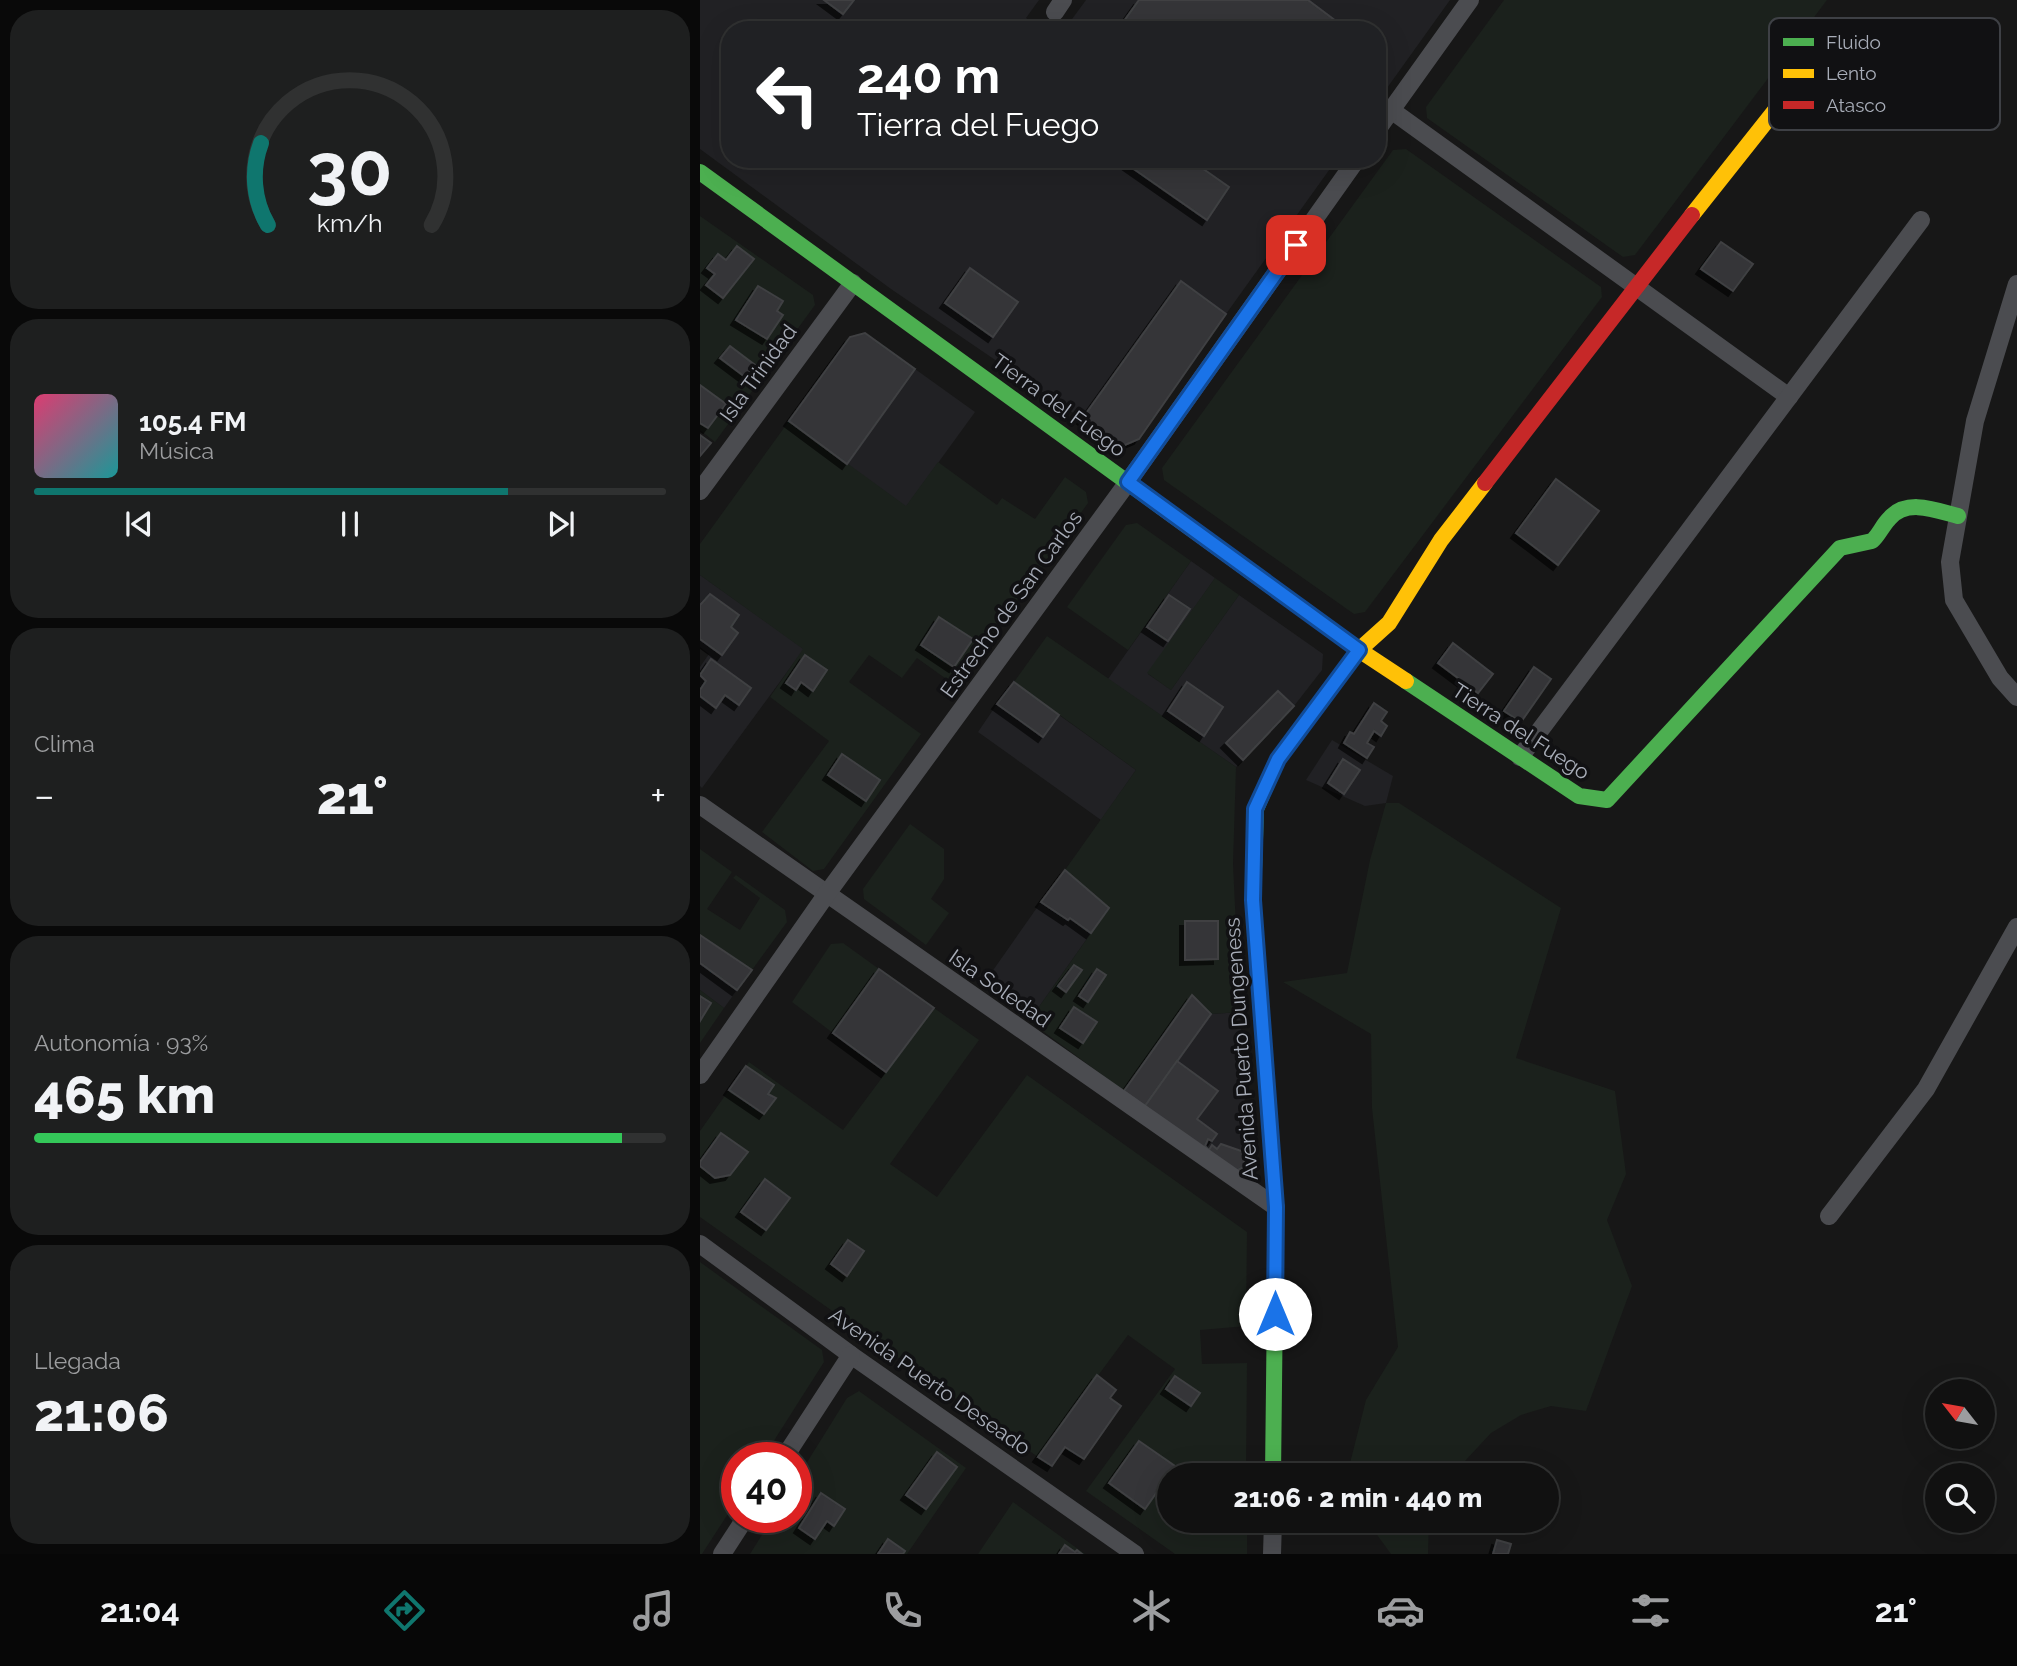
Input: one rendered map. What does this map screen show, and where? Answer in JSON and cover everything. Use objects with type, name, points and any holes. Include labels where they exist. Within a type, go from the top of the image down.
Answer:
[{"type":"street","points":[[1386,117],[1470,0]]},
{"type":"street","points":[[1391,110],[1789,397]]},
{"type":"street","name":"Avenida Puerto Dungeness","points":[[1273,1463],[1276,1207],[1253,900],[1255,809],[1278,759],[1359,650],[1389,623],[1441,540],[1769,119]]},
{"type":"street","name":"Estrecho de San Carlos","points":[[700,1075],[826,895],[1128,482],[1351,168]]},
{"type":"street","name":"Tierra del Fuego","points":[[700,172],[1359,650],[1579,796],[1607,800],[1840,548],[1869,542],[1880,532],[1890,516],[1903,509],[1921,507],[1958,516]]},
{"type":"street","points":[[1520,757],[1921,220]]},
{"type":"street","name":"Isla Trinidad","points":[[700,491],[853,283]]},
{"type":"street","points":[[2017,284],[1975,421],[1950,562],[1954,600],[2000,678],[2017,697]]},
{"type":"street","name":"Isla Soledad","points":[[700,805],[1276,1207]]},
{"type":"street","points":[[1829,1216],[1926,1089],[2017,927]]},
{"type":"street","name":"Avenida Puerto Deseado","points":[[700,1244],[851,1355],[1135,1554]]},
{"type":"street","points":[[794,1442],[851,1355]]},
{"type":"street","points":[[722,1554],[736,1533]]},
{"type":"street","points":[[1272,1533],[1272,1554]]},
{"type":"shaded area","points":[[700,0],[1039,0],[1026,18],[1030,21],[721,21],[721,164],[700,149]]},
{"type":"shaded area","points":[[1086,0],[1450,0],[1386,89],[1386,21],[1071,21]]},
{"type":"shaded area","points":[[1504,0],[1827,0],[1813,18],[1769,18],[1769,77],[1635,255],[1623,257],[1427,118],[1426,107]]},
{"type":"shaded area","points":[[1406,149],[1601,287],[1602,297],[1365,612],[1354,614],[1164,480],[1162,468],[1380,168],[1386,168],[1386,160],[1393,150]]},
{"type":"shaded area","points":[[726,168],[1331,168],[1226,314],[1181,281],[1082,419],[891,289]]},
{"type":"shaded area","points":[[700,216],[813,295],[815,305],[715,442],[700,430]]},
{"type":"shaded area","points":[[915,369],[975,412],[906,507],[847,464]]},
{"type":"shaded area","points":[[789,421],[906,506],[938,462],[997,505],[1002,498],[1035,519],[1065,477],[1086,492],[1088,503],[956,686],[917,658],[902,678],[869,655],[849,682],[921,734],[824,869],[813,871],[762,832],[829,741],[770,697],[803,649],[700,575],[700,544]]},
{"type":"shaded area","points":[[1137,523],[1191,561],[1128,650],[1067,607],[1126,525]]},
{"type":"shaded area","points":[[1191,561],[1215,578],[1148,674],[1171,690],[1239,595],[1323,654],[1322,670],[1294,706],[1278,692],[1227,743],[1243,760],[1236,767],[1108,679]]},
{"type":"shaded area","points":[[700,575],[804,649],[702,788],[700,667],[709,654],[700,647]]},
{"type":"shaded area","points":[[1215,578],[1239,595],[1171,690],[1147,673]]},
{"type":"shaded area","points":[[1047,636],[1236,767],[1233,864],[1240,1012],[1211,1014],[1192,996],[1124,1091],[1029,1021],[1108,909],[1065,870],[1136,770],[1014,682]]},
{"type":"shaded area","points":[[997,704],[1043,737],[1059,715],[1136,770],[1101,820],[978,732]]},
{"type":"shaded area","points":[[1332,740],[1393,776],[1386,803],[1365,806],[1306,780]]},
{"type":"shaded area","points":[[1386,803],[1399,803],[1561,908],[1516,1058],[1615,1091],[1626,1174],[1607,1220],[1632,1286],[1586,1411],[1551,1406],[1521,1415],[1491,1433],[1463,1463],[1350,1463],[1366,1400],[1398,1347],[1372,1108],[1371,1034],[1283,982],[1347,973],[1370,860]]},
{"type":"shaded area","points":[[910,824],[944,849],[944,879],[931,899],[949,913],[926,945],[864,899],[863,889]]},
{"type":"shaded area","points":[[700,849],[732,872],[707,909],[740,930],[760,898],[733,878],[736,875],[785,910],[787,922],[752,970],[700,935]]},
{"type":"shaded area","points":[[1041,902],[1091,933],[1029,1021],[982,986]]},
{"type":"shaded area","points":[[843,943],[879,969],[833,1033],[792,1002],[831,944]]},
{"type":"shaded area","points":[[700,963],[737,990],[724,1008],[700,990]]},
{"type":"shaded area","points":[[700,990],[724,1008],[700,1043]]},
{"type":"shaded area","points":[[934,1008],[979,1040],[890,1164],[937,1197],[1027,1075],[1247,1232],[1246,1326],[1200,1330],[1202,1364],[1247,1363],[1246,1463],[1157,1463],[1157,1533],[1247,1533],[1247,1554],[1175,1554],[1086,1491],[1175,1369],[1128,1335],[1038,1457],[700,1217],[700,1166],[747,1152],[721,1133],[700,1162],[700,1131],[729,1090],[764,1114],[775,1099],[746,1066],[749,1062],[843,1130]]},
{"type":"shaded area","points":[[1240,1012],[1246,1124],[1244,1152],[1221,1144],[1217,1149],[1212,1145],[1209,1150],[1205,1146],[1208,1139],[1213,1141],[1217,1134],[1197,1119],[1218,1091],[1177,1061],[1211,1014]]},
{"type":"shaded area","points":[[700,1262],[822,1350],[824,1362],[773,1442],[721,1442],[721,1525],[700,1554]]},
{"type":"shaded area","points":[[859,1391],[966,1468],[907,1554],[750,1554],[763,1533],[812,1533],[812,1454],[847,1398]]},
{"type":"shaded area","points":[[1013,1502],[1085,1554],[978,1554]]},
{"type":"shaded area","points":[[1376,1533],[1429,1533],[1428,1554],[1391,1554]]},
{"type":"building","points":[[824,0],[854,0],[843,14]]},
{"type":"building","points":[[1139,0],[1308,0],[1336,21],[1124,21]]},
{"type":"building","points":[[1132,168],[1202,168],[1229,187],[1207,220]]},
{"type":"building","points":[[1721,242],[1753,264],[1733,291],[1701,269]]},
{"type":"building","points":[[737,246],[754,259],[723,298],[706,285],[715,274],[707,268],[718,254],[726,260]]},
{"type":"building","points":[[970,268],[1018,302],[993,337],[945,303]]},
{"type":"building","points":[[1181,281],[1226,314],[1139,439],[1120,447],[1082,419]]},
{"type":"building","points":[[758,286],[783,301],[777,311],[783,315],[767,339],[736,320]]},
{"type":"building","points":[[865,333],[915,369],[847,464],[789,421],[850,337]]},
{"type":"building","points":[[730,346],[755,365],[745,377],[720,358]]},
{"type":"building","points":[[700,385],[726,404],[708,428],[700,423]]},
{"type":"building","points":[[700,435],[711,443],[700,456]]},
{"type":"building","points":[[1556,479],[1599,511],[1558,565],[1516,533]]},
{"type":"building","points":[[710,594],[739,615],[731,627],[738,633],[722,655],[700,639],[700,605]]},
{"type":"building","points":[[1169,595],[1190,609],[1168,641],[1147,627]]},
{"type":"building","points":[[939,617],[973,639],[954,667],[921,645]]},
{"type":"building","points":[[1453,643],[1493,674],[1478,693],[1438,663]]},
{"type":"building","points":[[805,655],[827,670],[813,691],[801,682],[796,690],[786,683]]},
{"type":"building","points":[[711,659],[751,688],[739,705],[725,695],[716,708],[700,696],[700,690],[706,681],[700,675]]},
{"type":"building","points":[[1534,667],[1551,679],[1521,722],[1504,711]]},
{"type":"building","points":[[1014,682],[1059,715],[1043,737],[997,704]]},
{"type":"building","points":[[1187,682],[1223,707],[1204,736],[1168,711]]},
{"type":"building","points":[[1278,691],[1294,706],[1243,760],[1226,743]]},
{"type":"building","points":[[1374,703],[1387,712],[1381,721],[1387,726],[1381,736],[1374,731],[1367,743],[1374,747],[1367,758],[1344,743],[1350,732],[1354,734]]},
{"type":"building","points":[[842,754],[880,780],[866,801],[828,775]]},
{"type":"building","points":[[1343,759],[1360,770],[1344,794],[1328,783]]},
{"type":"building","points":[[1065,870],[1109,908],[1091,933],[1041,902]]},
{"type":"building","points":[[1185,921],[1218,921],[1218,959],[1185,960]]},
{"type":"building","points":[[700,935],[752,970],[737,990],[700,963]]},
{"type":"building","points":[[1074,965],[1082,970],[1066,992],[1058,986]]},
{"type":"building","points":[[879,969],[934,1008],[886,1072],[833,1033]]},
{"type":"building","points":[[1097,969],[1106,975],[1088,1002],[1079,996]]},
{"type":"building","points":[[1192,995],[1211,1014],[1145,1106],[1124,1091]]},
{"type":"building","points":[[700,996],[711,1003],[700,1021]]},
{"type":"building","points":[[1074,1007],[1097,1022],[1083,1043],[1060,1028]]},
{"type":"building","points":[[1177,1061],[1218,1091],[1197,1119],[1217,1134],[1212,1141],[1208,1139],[1205,1146],[1209,1150],[1212,1145],[1217,1149],[1221,1144],[1244,1152],[1244,1167],[1232,1173],[1145,1106]]},
{"type":"building","points":[[746,1066],[774,1085],[768,1094],[776,1098],[764,1114],[729,1090]]},
{"type":"building","points":[[721,1133],[748,1152],[730,1175],[715,1178],[700,1166],[700,1162]]},
{"type":"building","points":[[765,1179],[790,1198],[766,1230],[741,1212]]},
{"type":"building","points":[[848,1240],[864,1251],[847,1276],[831,1264]]},
{"type":"building","points":[[1097,1375],[1116,1390],[1110,1398],[1121,1406],[1084,1459],[1065,1447],[1052,1466],[1038,1457]]},
{"type":"building","points":[[1175,1376],[1200,1393],[1191,1406],[1166,1389]]},
{"type":"building","points":[[1139,1441],[1171,1463],[1157,1463],[1157,1492],[1145,1509],[1109,1483]]},
{"type":"building","points":[[937,1452],[957,1467],[926,1509],[906,1495]]},
{"type":"building","points":[[821,1493],[845,1509],[834,1526],[827,1521],[815,1539],[806,1533],[812,1533],[812,1507]]},
{"type":"building","points":[[888,1539],[905,1551],[903,1554],[878,1554]]},
{"type":"building","points":[[1497,1540],[1511,1544],[1508,1554],[1493,1554]]},
{"type":"building","points":[[1065,1545],[1075,1552],[1077,1550],[1082,1554],[1059,1554]]},
{"type":"traffic: fast","points":[[700,172],[1160,506]]},
{"type":"traffic: fast","points":[[1406,681],[1579,796],[1607,800],[1840,548],[1872,541],[1889,519],[1904,509],[1922,507],[1958,516]]},
{"type":"traffic: fast","points":[[1265,788],[1256,809],[1253,900],[1276,1207],[1273,1463]]},
{"type":"traffic: slow","points":[[1692,215],[1769,118]]},
{"type":"traffic: slow","points":[[1265,788],[1278,759],[1359,650],[1389,623],[1441,540],[1485,483]]},
{"type":"traffic: slow","points":[[1160,506],[1406,681]]},
{"type":"traffic: jam","points":[[1485,483],[1692,215]]},
{"type":"route","points":[[1275,1314],[1276,1207],[1253,900],[1255,809],[1278,759],[1359,650],[1128,482],[1296,245]]}]
